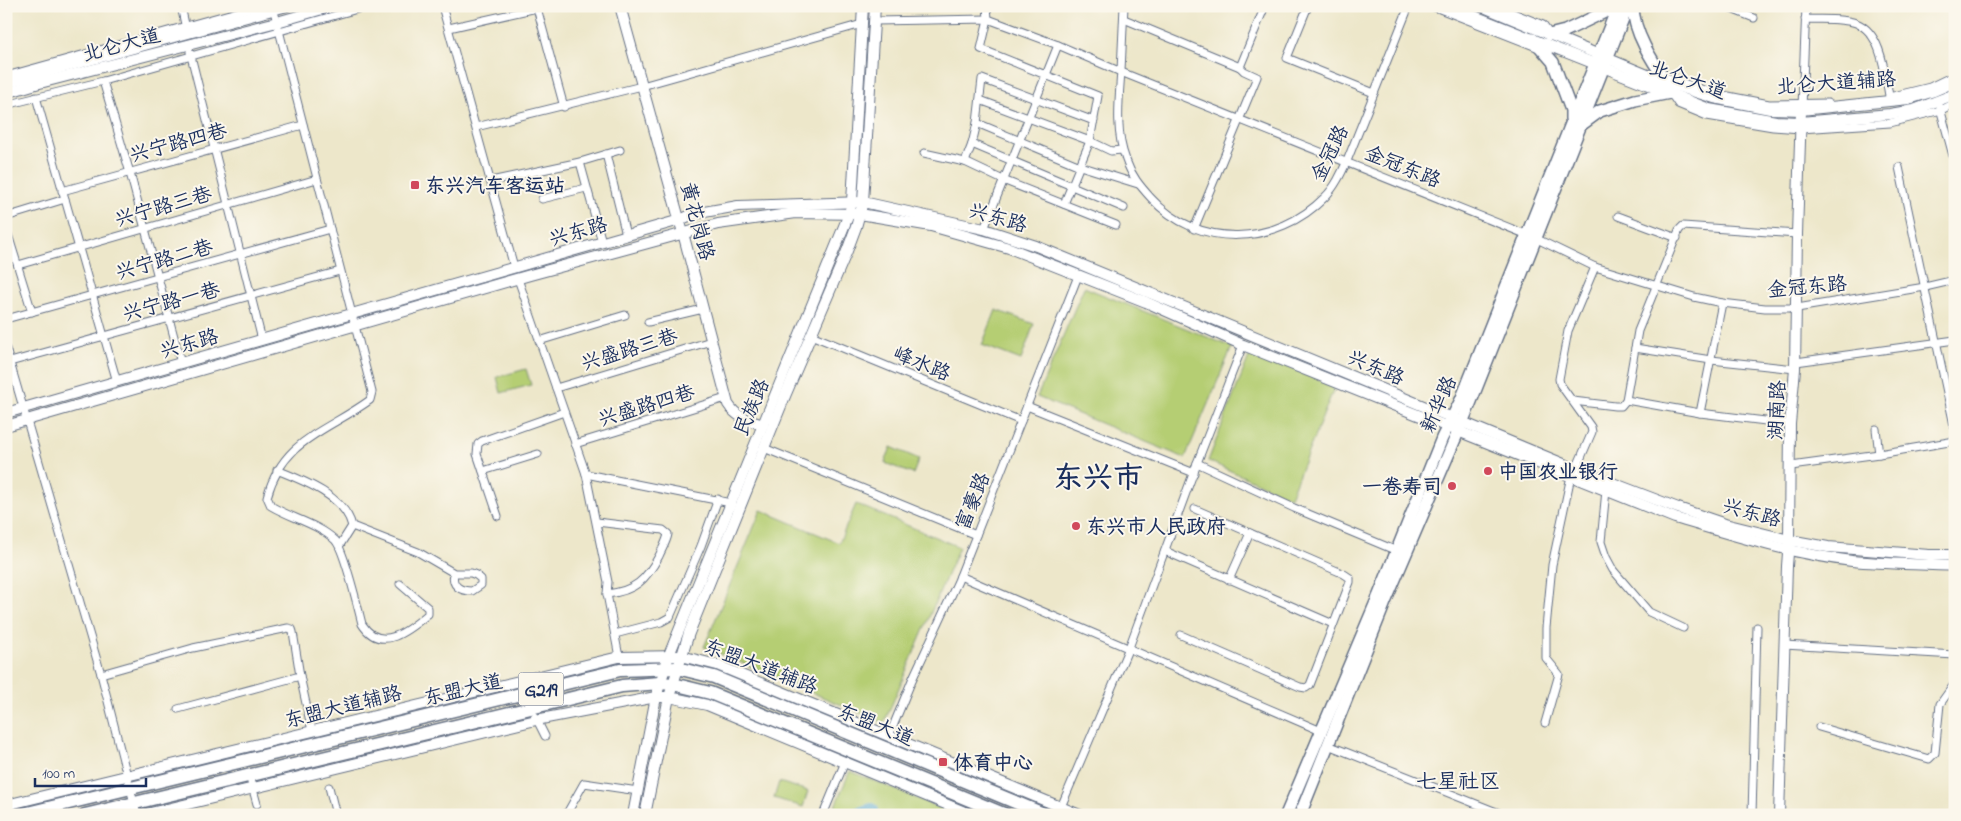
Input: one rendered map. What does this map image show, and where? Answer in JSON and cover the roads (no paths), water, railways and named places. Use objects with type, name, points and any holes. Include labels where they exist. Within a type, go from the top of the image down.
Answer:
[{"type":"highway","name":"东盟大道","points":[[19,815],[128,782],[620,670],[673,662],[1046,815]]},
{"type":"highway","name":"东盟大道","points":[[85,815],[135,809],[251,782],[535,713],[622,686],[666,683],[710,693],[1006,815]]},
{"type":"main road","name":"北仑大道","points":[[6,93],[273,8],[287,6]]},
{"type":"main road","name":"北仑大道","points":[[6,83],[187,35],[279,27],[333,6]]},
{"type":"main road","name":"黄花岗路","points":[[620,6],[680,220],[726,398],[734,413],[741,418],[763,425]]},
{"type":"main road","name":"民族路","points":[[633,815],[656,697],[666,683],[731,503],[849,214],[852,202],[863,6]]},
{"type":"main road","name":"民族路","points":[[673,662],[847,251],[860,214],[863,202],[875,6]]},
{"type":"main road","name":"北仑大道","points":[[1449,6],[1571,54],[1631,68],[1666,84],[1709,109],[1801,126],[1940,106],[1955,94]]},
{"type":"main road","name":"北仑大道","points":[[1481,6],[1550,35],[1601,61],[1666,84],[1714,98],[1770,109],[1909,99],[1955,82]]},
{"type":"main road","points":[[1550,35],[1565,31],[1614,6]]},
{"type":"main road","name":"新华路","points":[[1601,61],[1618,6]]},
{"type":"main road","name":"新华路","points":[[1300,815],[1455,424],[1462,400],[1531,236],[1601,61],[1628,6]]},
{"type":"main road","points":[[1533,38],[1553,62],[1575,125],[1600,111],[1635,100],[1666,84],[1649,56],[1633,14],[1633,6]]},
{"type":"main road","name":"湖南路","points":[[1779,815],[1789,544],[1790,424],[1795,366],[1797,234],[1802,107]]},
{"type":"main road","name":"兴东路","points":[[6,414],[680,220],[693,214],[738,206],[863,202],[984,228],[1036,246],[1455,424],[1574,472],[1706,518],[1851,561],[1955,566]]},
{"type":"main road","name":"兴东路","points":[[6,426],[683,233],[718,224],[796,213],[860,214],[931,226],[982,239],[1146,302],[1243,345],[1455,424]]},
{"type":"main road","name":"新华路","points":[[1286,815],[1397,551],[1455,424]]},
{"type":"main road","name":"兴东路","points":[[1574,472],[1606,490],[1674,518],[1789,544],[1872,552],[1955,555]]},
{"type":"main road","name":"东盟大道辅路","points":[[6,805],[128,782],[312,731],[620,657],[717,665],[1080,815]]},
{"type":"main road","name":"民族路","points":[[646,815],[669,697],[666,683]]},
{"type":"main road","points":[[535,713],[656,697],[669,697],[708,705],[972,815]]},
{"type":"main road","points":[[142,815],[177,810],[251,782]]},
{"type":"street","points":[[181,6],[262,340]]},
{"type":"street","points":[[6,76],[187,35],[258,6]]},
{"type":"street","points":[[6,105],[103,81],[192,56],[279,27],[368,6]]},
{"type":"street","points":[[442,6],[514,268]]},
{"type":"street","points":[[987,6],[988,19],[981,49],[1098,96],[1090,141],[1064,204]]},
{"type":"street","name":"金冠路","points":[[1124,6],[1118,111],[1122,150],[1131,172],[1138,184],[1166,212],[1179,222],[1220,235],[1266,232],[1293,222],[1327,195],[1336,182],[1346,161],[1409,6]]},
{"type":"street","points":[[1240,67],[1265,6]]},
{"type":"street","points":[[1308,6],[1287,58],[1374,93]]},
{"type":"street","points":[[1432,6],[1542,49],[1571,54]]},
{"type":"street","points":[[1496,6],[1543,25],[1550,35]]},
{"type":"street","points":[[1724,6],[1754,18]]},
{"type":"street","name":"湖南路","points":[[1802,107],[1806,6]]},
{"type":"street","points":[[449,28],[540,7],[564,106]]},
{"type":"street","points":[[273,8],[354,326],[370,381],[372,396],[363,405],[300,443],[291,452],[277,470],[267,497],[268,503],[329,536],[340,545],[362,624],[366,630],[381,639],[395,638],[428,614],[428,608],[400,584]]},
{"type":"street","name":"金冠东路","points":[[875,21],[988,19],[1058,45],[1531,236],[1595,267],[1656,287],[1722,303],[1765,308],[1797,308],[1925,287],[1955,280]]},
{"type":"street","points":[[1806,19],[1856,23],[1870,33],[1877,47],[1889,99]]},
{"type":"street","points":[[1124,20],[1240,67],[1257,77],[1194,228]]},
{"type":"street","points":[[476,127],[642,86],[862,24]]},
{"type":"street","points":[[984,228],[1058,45]]},
{"type":"street","name":"北仑大道辅路","points":[[1889,99],[1930,87],[1955,75]]},
{"type":"street","points":[[965,162],[978,123],[981,81],[985,79],[1094,121]]},
{"type":"street","points":[[103,81],[130,173],[181,364]]},
{"type":"street","points":[[36,97],[116,382]]},
{"type":"street","points":[[980,100],[1111,150],[1122,150]]},
{"type":"street","points":[[1955,103],[1940,106],[1955,163]]},
{"type":"street","points":[[978,123],[1080,166],[1138,184]]},
{"type":"street","name":"兴宁路四巷","points":[[6,216],[130,173],[303,125]]},
{"type":"street","points":[[972,144],[1124,208]]},
{"type":"street","points":[[490,181],[580,162],[620,150]]},
{"type":"street","points":[[924,153],[965,162],[1003,180],[1116,225]]},
{"type":"street","points":[[606,154],[626,235]]},
{"type":"street","points":[[580,162],[602,242]]},
{"type":"street","points":[[1899,167],[1936,342],[1951,394],[1955,430]]},
{"type":"street","name":"兴宁路三巷","points":[[18,266],[317,178]]},
{"type":"street","points":[[542,199],[586,188]]},
{"type":"street","points":[[1618,216],[1677,238]]},
{"type":"street","points":[[1573,401],[1621,406],[1626,400],[1638,331],[1683,226],[1797,234]]},
{"type":"street","points":[[6,228],[32,312]]},
{"type":"street","name":"兴宁路二巷","points":[[6,320],[330,229]]},
{"type":"street","points":[[1544,723],[1559,674],[1546,658],[1546,628],[1552,565],[1574,472],[1592,432],[1588,422],[1560,384],[1559,379],[1568,331],[1595,267]]},
{"type":"street","name":"兴宁路一巷","points":[[10,362],[340,271]]},
{"type":"street","name":"富豪路","points":[[888,736],[960,576],[1078,276]]},
{"type":"street","points":[[518,279],[586,474],[597,522],[608,582],[607,594],[620,657]]},
{"type":"street","points":[[1700,413],[1722,303]]},
{"type":"street","points":[[648,322],[703,309]]},
{"type":"street","points":[[539,341],[626,315]]},
{"type":"street","name":"峰水路","points":[[811,334],[1021,421]]},
{"type":"street","points":[[1635,348],[1711,360],[1795,366],[1955,340]]},
{"type":"street","name":"兴盛路三巷","points":[[556,388],[712,342]]},
{"type":"street","points":[[1061,807],[1129,648],[1243,345]]},
{"type":"street","points":[[6,349],[101,674],[135,809]]},
{"type":"street","name":"兴盛路四巷","points":[[575,444],[726,398]]},
{"type":"street","points":[[1626,400],[1700,413],[1790,424]]},
{"type":"street","points":[[1026,406],[1194,473]]},
{"type":"street","points":[[498,516],[476,448],[482,441],[564,412]]},
{"type":"street","points":[[1876,429],[1879,454]]},
{"type":"street","points":[[1791,466],[1955,441]]},
{"type":"street","points":[[764,448],[976,535]]},
{"type":"street","points":[[484,471],[538,454]]},
{"type":"street","points":[[1197,464],[1294,508],[1397,551]]},
{"type":"street","points":[[277,470],[305,481],[330,496],[351,521],[352,526],[340,545]]},
{"type":"street","points":[[586,474],[731,503]]},
{"type":"street","points":[[1606,490],[1601,542],[1609,563],[1650,612],[1683,628]]},
{"type":"street","points":[[615,634],[661,622],[670,617],[701,546],[718,500]]},
{"type":"street","points":[[1181,635],[1306,688],[1310,685],[1350,582],[1350,578],[1195,509]]},
{"type":"street","points":[[597,522],[664,530],[668,534],[653,567],[640,584],[607,594]]},
{"type":"street","points":[[352,526],[418,552],[454,573]]},
{"type":"street","points":[[1229,580],[1250,533]]},
{"type":"street","points":[[1165,552],[1333,624]]},
{"type":"street","points":[[960,576],[1321,731]]},
{"type":"street","points":[[1752,815],[1756,627]]},
{"type":"street","points":[[101,674],[193,648],[288,628],[292,629],[312,731]]},
{"type":"street","points":[[1784,645],[1955,655]]},
{"type":"street","points":[[178,709],[300,676]]},
{"type":"street","points":[[1819,726],[1928,759],[1934,753],[1940,704],[1955,683]]},
{"type":"street","points":[[535,713],[545,736]]},
{"type":"street","points":[[765,730],[770,717]]},
{"type":"street","points":[[1328,744],[1504,815]]},
{"type":"street","points":[[823,815],[845,762]]},
{"type":"street","points":[[251,782],[257,804]]},
{"type":"street","points":[[563,814],[584,783],[638,791]]},
{"type":"street","points":[[329,786],[336,815]]},
{"type":"waterway","points":[[856,815],[872,810]]},
{"type":"place","name":"东兴汽车客运站","points":[[415,185]]},
{"type":"place","name":"中国农业银行","points":[[1488,471]]},
{"type":"place","name":"一卷寿司","points":[[1452,486]]},
{"type":"place","name":"东兴市人民政府","points":[[1076,526]]},
{"type":"place","name":"体育中心","points":[[943,762]]},
{"type":"district","name":"东兴市","points":[[1098,477]]},
{"type":"district","name":"七星社区","points":[[1458,781]]}]
